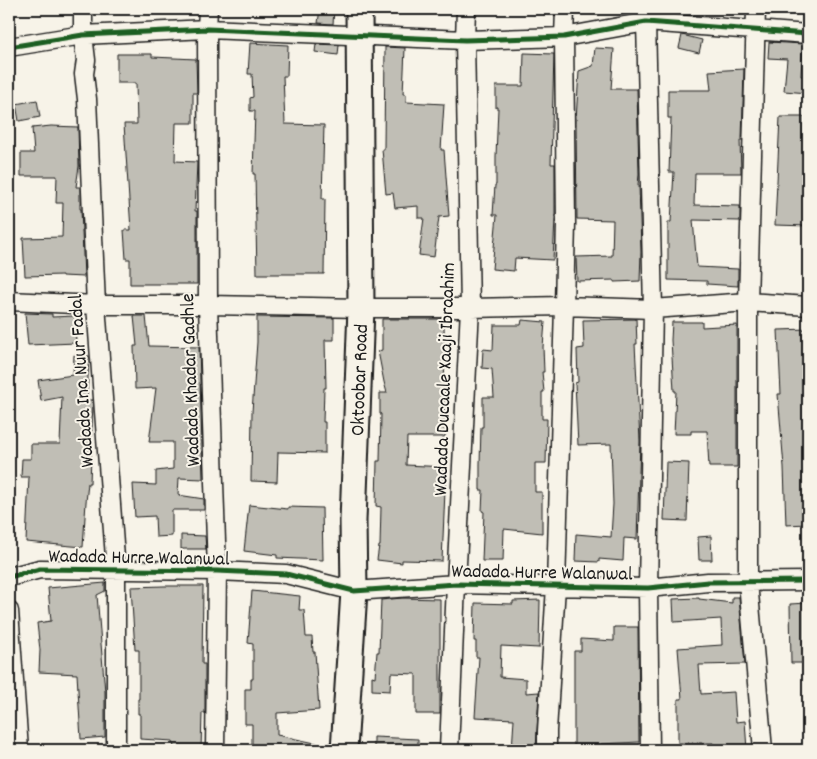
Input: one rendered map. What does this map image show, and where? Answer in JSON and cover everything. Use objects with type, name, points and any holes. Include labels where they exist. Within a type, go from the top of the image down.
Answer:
[{"type":"street","name":"Wadada Ina Nuur Fadal","points":[[83,9],[82,35],[86,60],[84,74],[96,305],[116,571],[116,750]]},
{"type":"street","name":"Wadada Khadar Gadhle","points":[[208,9],[208,305],[217,571],[215,750]]},
{"type":"street","name":"Oktoobar Road","points":[[344,750],[354,591],[353,521],[361,308],[359,9]]},
{"type":"street","name":"Wadada Ducaale Xaaji Ibraahim","points":[[449,750],[470,308],[466,9]]},
{"type":"street","points":[[547,750],[556,586],[564,306],[566,223],[565,9]]},
{"type":"street","points":[[756,9],[748,302],[748,582],[763,750]]},
{"type":"street","points":[[9,47],[82,35],[207,29],[465,40],[564,37],[647,16],[756,30],[808,34]]},
{"type":"street","points":[[647,16],[653,309],[648,588],[650,750]]},
{"type":"street","points":[[9,301],[96,305],[361,308],[564,306],[653,309],[748,302],[808,306]]},
{"type":"street","name":"Wadada Hurre Walanwal","points":[[9,578],[40,570],[217,571],[286,574],[354,591],[456,584],[648,588],[708,582],[808,581]]},
{"type":"street","points":[[9,611],[19,750]]},
{"type":"building","points":[[320,9],[334,9],[333,24],[318,23]]},
{"type":"building","points":[[682,35],[702,40],[699,53],[679,48]]},
{"type":"building","points":[[769,42],[803,44],[801,76],[808,77],[808,93],[784,91],[787,59],[768,58]]},
{"type":"building","points":[[250,43],[288,45],[287,76],[283,76],[285,124],[324,125],[322,199],[325,199],[324,274],[257,274],[255,174],[253,174],[255,111],[250,111],[250,98],[253,97],[252,74],[248,74]]},
{"type":"building","points":[[316,44],[339,45],[338,55],[315,52]]},
{"type":"building","points":[[385,47],[405,48],[403,94],[406,94],[406,102],[444,104],[441,150],[444,150],[449,216],[439,217],[434,257],[419,255],[424,218],[418,218],[418,206],[395,208],[393,193],[386,194],[382,149],[384,149]]},
{"type":"building","points":[[595,48],[614,49],[611,89],[637,89],[640,281],[577,281],[576,257],[612,256],[613,220],[577,219],[576,120],[579,71],[593,66]]},
{"type":"building","points":[[524,53],[554,54],[551,164],[555,164],[553,260],[515,258],[514,271],[492,269],[497,215],[493,215],[496,185],[498,108],[496,108],[496,86],[523,86]]},
{"type":"building","points":[[117,54],[152,54],[152,57],[196,59],[197,93],[193,93],[193,123],[176,123],[175,161],[197,162],[195,211],[197,211],[197,284],[130,284],[130,259],[126,259],[124,230],[131,230],[124,124],[137,124],[136,83],[117,83]]},
{"type":"building","points":[[744,69],[742,140],[740,140],[741,173],[695,173],[694,205],[740,206],[740,221],[693,220],[697,267],[738,269],[738,286],[707,284],[707,281],[668,280],[668,222],[671,222],[674,172],[669,172],[671,118],[668,118],[668,90],[711,90],[709,71]]},
{"type":"building","points":[[37,100],[40,117],[19,121],[16,104]]},
{"type":"building","points":[[780,117],[805,117],[805,159],[808,160],[808,226],[775,225]]},
{"type":"building","points":[[51,126],[78,127],[79,166],[76,187],[80,187],[84,277],[62,275],[25,276],[23,238],[62,237],[63,203],[56,203],[57,176],[21,176],[21,153],[34,153],[32,128]]},
{"type":"building","points":[[25,313],[52,314],[52,317],[75,316],[76,343],[28,345]]},
{"type":"building","points":[[134,316],[146,316],[149,346],[199,347],[203,479],[179,478],[178,495],[204,499],[204,510],[172,510],[172,536],[156,537],[155,516],[135,517],[133,484],[156,485],[156,471],[173,469],[173,442],[149,442],[156,388],[135,389],[134,346],[137,346]]},
{"type":"building","points":[[257,317],[334,318],[334,340],[325,340],[326,388],[324,388],[323,422],[325,422],[325,453],[278,452],[277,482],[251,481],[252,412]]},
{"type":"building","points":[[382,319],[444,319],[445,437],[407,437],[406,465],[446,467],[442,561],[402,560],[402,563],[377,560],[380,546],[381,507],[376,506],[377,461],[380,461],[380,393],[387,393],[378,351],[382,350]]},
{"type":"building","points":[[636,319],[637,344],[635,344],[640,441],[637,539],[624,538],[623,561],[599,559],[599,562],[575,561],[576,534],[611,537],[613,504],[611,444],[578,445],[575,383],[578,382],[577,349],[584,348],[583,320]]},
{"type":"building","points":[[522,320],[545,322],[542,419],[547,419],[546,463],[535,463],[535,492],[542,492],[542,533],[504,529],[503,561],[482,561],[484,512],[482,511],[483,490],[480,490],[480,464],[483,397],[494,397],[492,369],[482,368],[483,349],[493,350],[494,325],[521,325]]},
{"type":"building","points":[[672,322],[702,322],[702,327],[737,325],[737,467],[709,467],[707,431],[691,431],[691,434],[674,434],[676,391],[674,391],[671,340]]},
{"type":"building","points":[[808,329],[808,373],[805,373],[808,418],[808,524],[786,525],[784,467],[778,394],[781,394],[778,330]]},
{"type":"building","points":[[74,355],[89,356],[87,400],[93,400],[90,483],[88,483],[83,547],[26,542],[29,477],[21,477],[22,459],[31,459],[31,444],[60,444],[62,397],[41,401],[38,380],[73,375]]},
{"type":"building","points":[[666,462],[689,463],[687,521],[664,520]]},
{"type":"building","points":[[249,505],[288,509],[288,507],[322,508],[323,560],[277,558],[277,555],[244,551]]},
{"type":"building","points":[[181,535],[205,536],[206,549],[181,549]]},
{"type":"building","points":[[711,536],[712,560],[699,560],[698,537]]},
{"type":"building","points":[[105,583],[105,591],[97,595],[105,692],[105,737],[81,739],[77,674],[39,672],[40,650],[37,623],[51,621],[48,588]]},
{"type":"building","points":[[203,586],[202,664],[205,664],[205,713],[202,713],[201,749],[174,748],[173,741],[140,739],[140,714],[138,714],[139,650],[135,650],[131,587]]},
{"type":"building","points":[[252,591],[300,596],[299,610],[304,610],[306,637],[312,637],[313,652],[315,652],[319,710],[277,713],[277,735],[320,744],[320,750],[252,747],[252,724],[245,724],[245,689],[251,689],[251,679],[253,679],[253,644],[248,643]]},
{"type":"building","points":[[732,597],[739,597],[745,664],[699,665],[701,694],[734,692],[736,722],[745,721],[747,750],[714,750],[713,743],[678,743],[678,699],[682,699],[678,648],[722,645],[721,619],[674,622],[673,599],[699,598],[732,603]]},
{"type":"building","points":[[402,598],[440,599],[440,714],[416,714],[416,674],[391,673],[390,691],[372,690],[372,676],[375,677],[377,652],[379,652],[381,600]]},
{"type":"building","points":[[540,600],[539,648],[501,646],[500,677],[526,679],[526,693],[539,692],[536,750],[512,750],[514,719],[475,717],[479,657],[476,657],[476,641],[474,641],[475,603],[513,604],[513,601]]},
{"type":"building","points":[[808,603],[808,663],[791,663],[790,604]]},
{"type":"building","points":[[614,627],[638,627],[639,742],[601,744],[601,750],[574,750],[574,651],[581,651],[581,639],[614,641]]},
{"type":"building","points":[[374,737],[418,739],[418,750],[374,750]]},
{"type":"cycle path","points":[[9,47],[83,35],[207,29],[465,40],[564,37],[646,22],[808,34]]},
{"type":"cycle path","points":[[9,577],[40,569],[217,571],[286,574],[354,591],[456,584],[648,588],[708,582],[808,581]]}]
